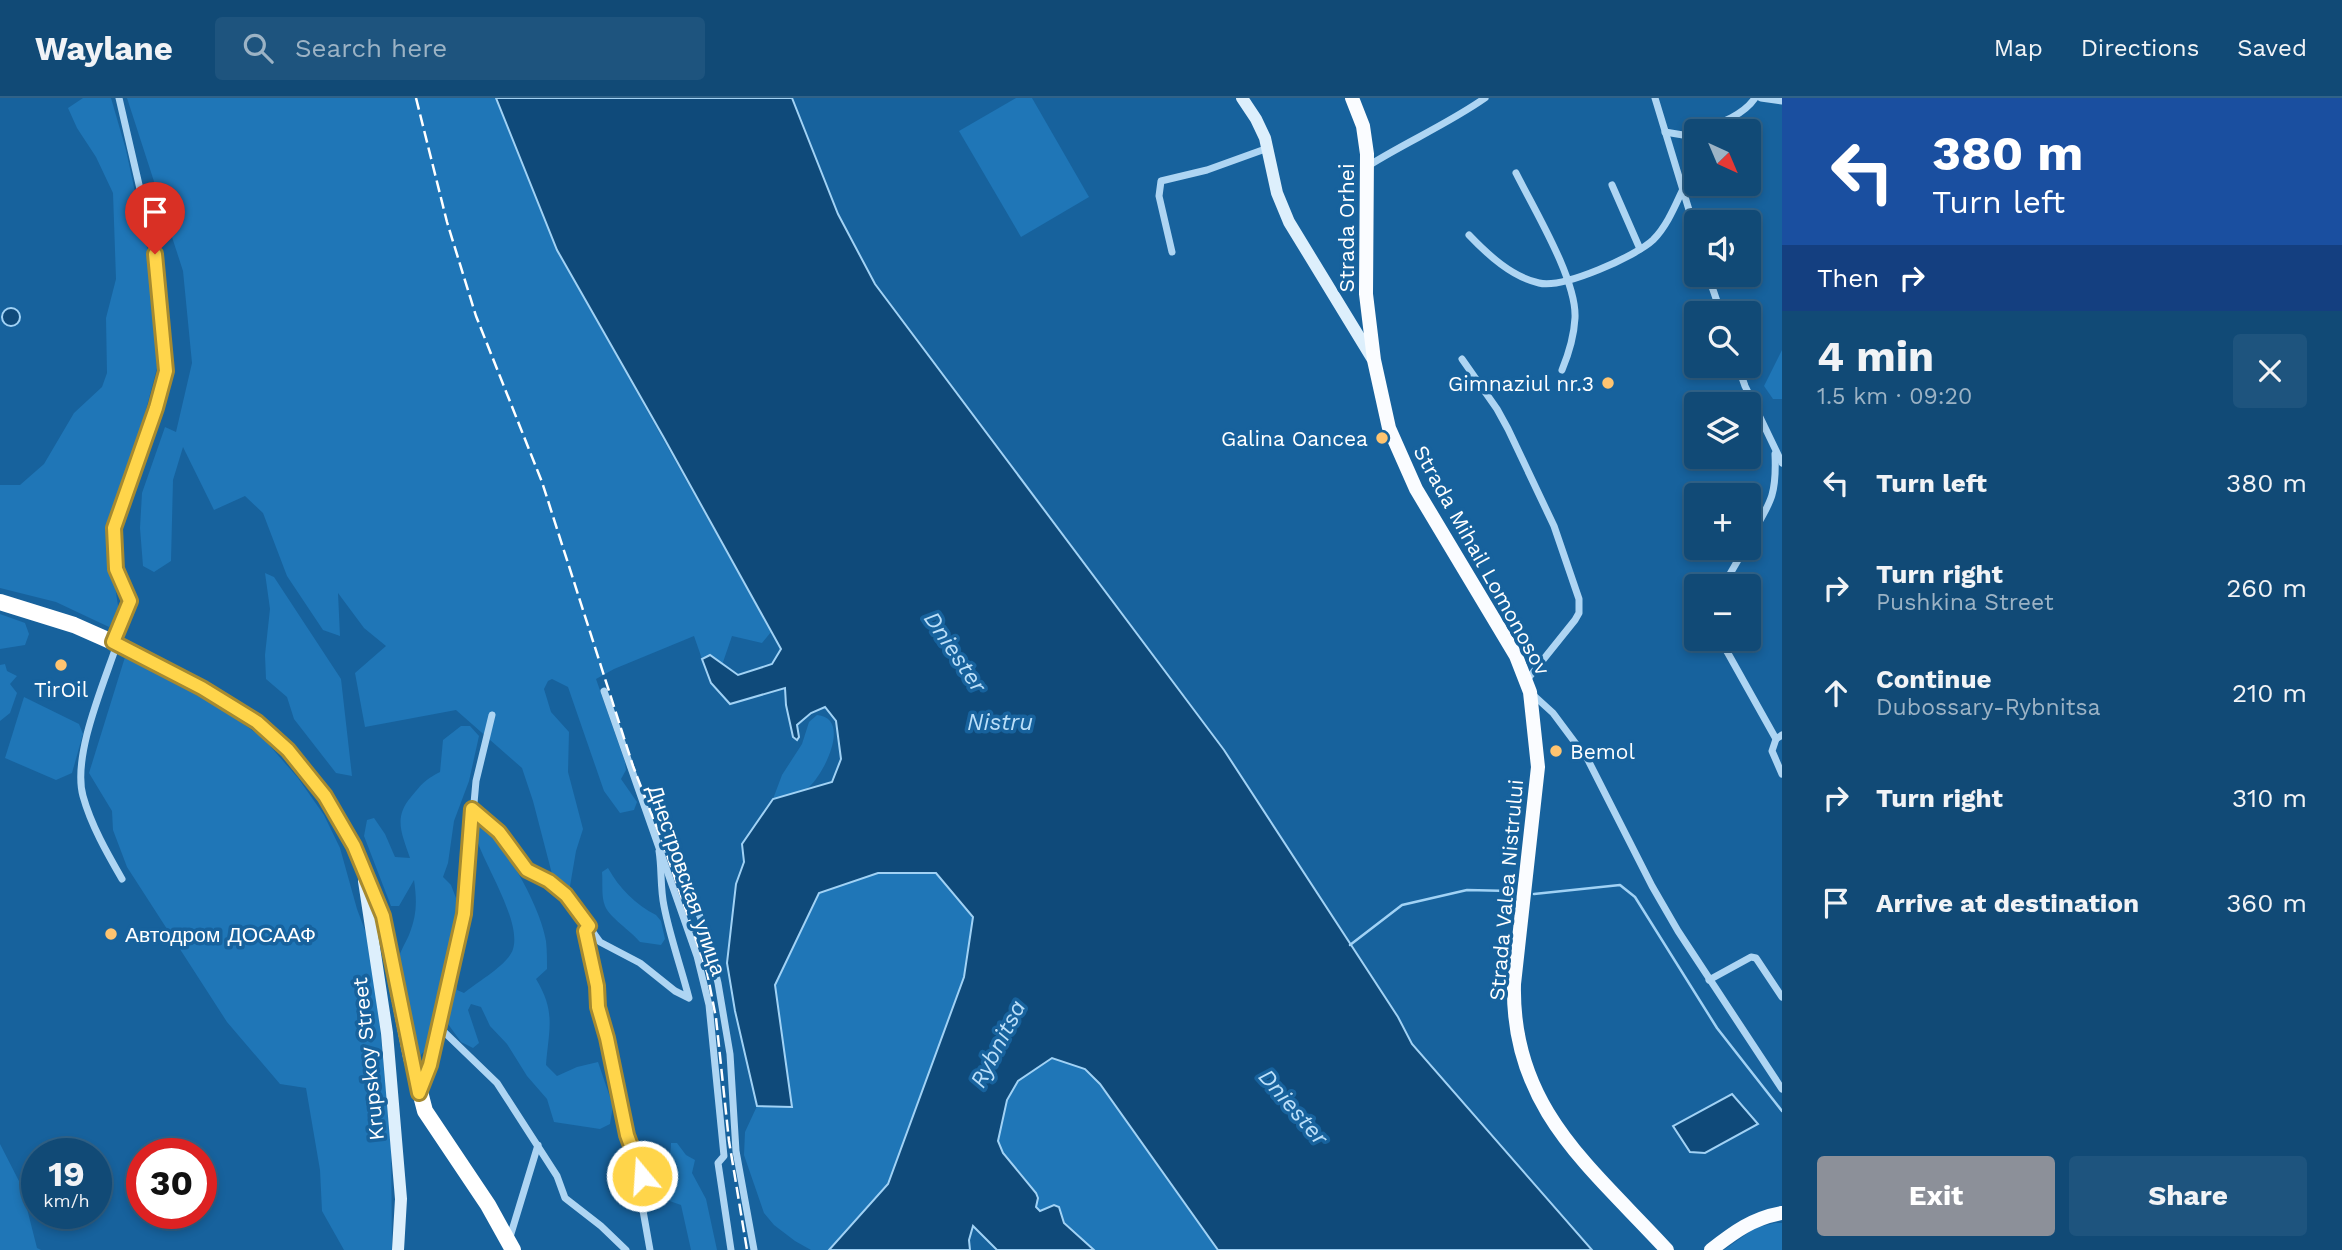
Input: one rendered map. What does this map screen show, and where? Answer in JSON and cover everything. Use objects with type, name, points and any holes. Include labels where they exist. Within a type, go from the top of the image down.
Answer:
[{"type":"highway","points":[[0,602],[74,625],[202,688],[257,722],[278,740],[325,796],[343,824],[377,898],[387,931],[419,1093],[430,1119],[511,1246]]},
{"type":"main road","name":"Strada Orhei","points":[[1352,98],[1363,126],[1368,166],[1365,275],[1374,360]]},
{"type":"main road","name":"Strada Mihail Lomonosov","points":[[1374,360],[1389,428],[1403,464],[1516,656],[1528,686]]},
{"type":"main road","name":"Strada Valea Nistrului","points":[[1528,686],[1538,766],[1514,984],[1520,1047],[1534,1088],[1552,1122],[1569,1145],[1667,1250]]},
{"type":"main road","points":[[1711,1250],[1744,1225],[1782,1213]]},
{"type":"street","points":[[118,98],[155,254],[166,371],[156,408],[114,528],[116,569],[130,601],[96,704],[80,766],[83,794],[92,820],[122,879]]},
{"type":"street","name":"Strada Mihail Lomonosov","points":[[1242,98],[1256,119],[1268,148],[1278,193],[1289,222],[1374,360]]},
{"type":"street","points":[[1368,166],[1410,140],[1459,116],[1485,98]]},
{"type":"street","points":[[1655,98],[1689,210]]},
{"type":"street","points":[[1729,119],[1746,108],[1755,98]]},
{"type":"street","points":[[1761,98],[1782,101]]},
{"type":"street","points":[[1665,132],[1684,135]]},
{"type":"street","points":[[1172,252],[1159,196],[1161,181],[1207,170],[1268,148]]},
{"type":"street","points":[[1516,173],[1569,280],[1575,315],[1571,346],[1562,370]]},
{"type":"street","points":[[1612,185],[1640,249]]},
{"type":"street","points":[[1469,235],[1497,262],[1521,276],[1541,284],[1569,280],[1618,262],[1655,238],[1683,188]]},
{"type":"street","points":[[1462,359],[1508,429],[1554,526],[1579,599],[1579,613],[1575,621],[1528,686]]},
{"type":"street","points":[[1742,378],[1782,463]]},
{"type":"street","points":[[1761,518],[1774,496],[1777,480],[1775,450]]},
{"type":"street","points":[[1727,651],[1779,737],[1772,751],[1782,774]]},
{"type":"street","name":"Strada Mihail Lomonosov","points":[[1528,686],[1553,712],[1588,760],[1652,886],[1709,980],[1782,1089]]},
{"type":"street","name":"Днестровская улица","points":[[604,691],[689,930],[709,1005],[724,1156],[718,1163],[731,1250]]},
{"type":"street","points":[[419,1093],[430,1065],[464,914],[472,809],[492,715]]},
{"type":"street","points":[[472,809],[499,832],[527,870],[549,881],[566,895],[600,942],[640,963],[689,998],[664,907],[659,874],[662,866],[659,851],[672,847],[705,929],[718,984],[730,1054],[736,1151],[754,1250]]},
{"type":"street","name":"Krupskoy Street","points":[[362,864],[387,1033],[401,1199],[398,1250]]},
{"type":"street","points":[[589,926],[585,931],[597,986],[598,1007],[627,1135],[642,1176],[639,1188],[650,1250]]},
{"type":"street","points":[[1709,980],[1751,957],[1756,957],[1782,997]]},
{"type":"street","points":[[438,1027],[497,1083],[557,1176],[565,1198],[626,1250]]},
{"type":"street","points":[[511,1246],[538,1145]]},
{"type":"shaded area","points":[[83,98],[111,98],[126,150],[152,271],[157,368],[107,535],[119,612],[109,627],[56,602],[0,588],[0,485],[20,485],[44,464],[74,413],[102,387],[107,373],[106,318],[116,279],[113,193],[68,108]]},
{"type":"shaded area","points":[[127,98],[496,98],[557,250],[771,632],[762,643],[732,636],[722,665],[710,655],[702,659],[694,636],[596,679],[625,762],[626,770],[621,779],[637,802],[634,810],[620,813],[604,791],[568,687],[552,679],[548,681],[544,689],[551,712],[569,732],[568,772],[583,829],[569,892],[558,884],[552,874],[522,768],[456,710],[365,727],[355,673],[386,646],[364,628],[338,593],[340,636],[323,630],[287,576],[263,513],[245,496],[214,510],[183,447],[173,480],[171,561],[154,572],[143,566],[140,528],[142,493],[165,427],[176,432],[192,363],[183,271]]},
{"type":"shaded area","points":[[1016,98],[1032,98],[1089,197],[1021,237],[959,131]]},
{"type":"shaded area","points":[[1782,350],[1782,399],[1773,399],[1764,386]]},
{"type":"shaded area","points":[[265,573],[274,577],[341,679],[352,776],[336,773],[294,719],[287,697],[266,679],[265,655],[270,609]]},
{"type":"shaded area","points":[[0,614],[25,623],[29,634],[25,645],[0,649]]},
{"type":"shaded area","points":[[125,657],[208,699],[263,738],[298,778],[324,815],[340,848],[357,909],[373,952],[391,1145],[392,1250],[344,1250],[322,1211],[320,1170],[306,1088],[280,1084],[227,1022],[127,867],[113,830],[112,811],[89,773]]},
{"type":"shaded area","points":[[5,664],[7,671],[17,676],[10,684],[17,693],[10,713],[0,721],[0,665]]},
{"type":"shaded area","points":[[24,697],[79,724],[83,734],[72,773],[56,780],[5,758]]},
{"type":"shaded area","points":[[817,715],[827,718],[833,726],[834,736],[822,771],[806,789],[773,799],[782,775],[802,744],[809,722]]},
{"type":"shaded area","points":[[461,726],[470,726],[479,736],[469,781],[454,821],[448,863],[443,877],[451,885],[456,898],[457,990],[464,993],[499,967],[513,949],[512,923],[507,907],[475,834],[480,826],[511,861],[530,895],[543,928],[547,969],[536,979],[549,1011],[546,1065],[557,1076],[598,1062],[613,1106],[610,1124],[600,1129],[554,1122],[547,1099],[527,1076],[507,1044],[490,1026],[481,1007],[471,1004],[468,1010],[479,1043],[473,1048],[461,1042],[448,1024],[420,1056],[415,1050],[413,1025],[398,961],[415,914],[414,880],[399,906],[391,906],[364,836],[367,820],[374,818],[395,857],[410,858],[401,826],[402,812],[421,785],[440,772],[443,740]]},
{"type":"shaded area","points":[[608,868],[629,895],[661,921],[665,939],[661,945],[640,942],[607,910],[603,898],[602,872]]},
{"type":"shaded area","points":[[878,873],[936,873],[973,917],[964,977],[888,1184],[829,1250],[811,1250],[774,1225],[764,1213],[744,1155],[745,1132],[757,1106],[792,1107],[775,985],[819,893]]},
{"type":"shaded area","points":[[1052,1057],[1085,1069],[1100,1084],[1218,1250],[1094,1250],[1064,1223],[1054,1205],[1040,1212],[1036,1207],[1036,1193],[1003,1153],[998,1141],[1007,1100],[1018,1081]]},
{"type":"shaded area","points":[[671,1143],[677,1143],[686,1155],[695,1160],[692,1173],[706,1199],[717,1250],[691,1250],[681,1205],[655,1196],[648,1188],[665,1168]]},
{"type":"shaded area","points":[[0,1144],[21,1185],[21,1229],[32,1229],[37,1248],[41,1250],[0,1250]]},
{"type":"shaded area","points":[[1782,1223],[1782,1250],[1724,1250],[1755,1228]]},
{"type":"water","name":"Nistru","points":[[496,98],[792,98],[838,214],[875,284],[1224,750],[1398,1017],[1412,1044],[1592,1250],[1218,1250],[1100,1084],[1085,1069],[1052,1058],[1018,1081],[1007,1100],[998,1141],[1003,1153],[1036,1193],[1036,1207],[1040,1211],[1054,1205],[1059,1207],[1064,1223],[1094,1250],[997,1250],[973,1226],[969,1240],[970,1250],[829,1250],[888,1184],[964,977],[973,917],[936,873],[878,873],[819,893],[775,985],[792,1107],[757,1106],[727,963],[736,884],[744,862],[742,844],[773,799],[832,782],[841,759],[836,721],[825,707],[811,713],[797,725],[797,740],[793,737],[785,688],[730,704],[711,683],[702,659],[710,655],[738,675],[772,664],[781,649],[557,250]]},
{"type":"water","points":[[11,308],[17,311],[20,317],[17,323],[11,326],[5,323],[2,317],[5,311]]},
{"type":"water","points":[[1732,1094],[1758,1124],[1705,1153],[1690,1152],[1673,1126]]},
{"type":"waterway","points":[[1534,894],[1620,885],[1635,897],[1717,1028],[1782,1111]]},
{"type":"waterway","points":[[1350,945],[1402,905],[1467,890],[1511,891]]},
{"type":"railway","points":[[416,98],[447,222],[476,316],[542,482],[633,766],[707,972],[716,1018],[729,1141],[747,1250]]},
{"type":"place","name":"Gimnaziul nr.3","points":[[1608,383]]},
{"type":"place","name":"Galina Oancea","points":[[1382,438]]},
{"type":"place","name":"TirOil","points":[[61,665]]},
{"type":"place","name":"Bemol","points":[[1556,751]]},
{"type":"place","name":"Автодром ДОСААФ","points":[[111,934]]},
{"type":"route","points":[[155,254],[166,371],[156,408],[114,528],[116,569],[130,601],[113,642],[202,688],[257,722],[288,750],[325,796],[354,846],[383,916],[419,1093],[430,1065],[464,914],[472,809],[499,832],[527,870],[549,881],[566,895],[589,926],[585,931],[597,986],[598,1007],[627,1135],[636,1153],[642,1176]]},
{"type":"water label","name":"Dniester","points":[[955,652]]},
{"type":"water label","name":"Rybnitsa","points":[[998,1044]]},
{"type":"water label","name":"Dniester","points":[[1293,1107]]}]
